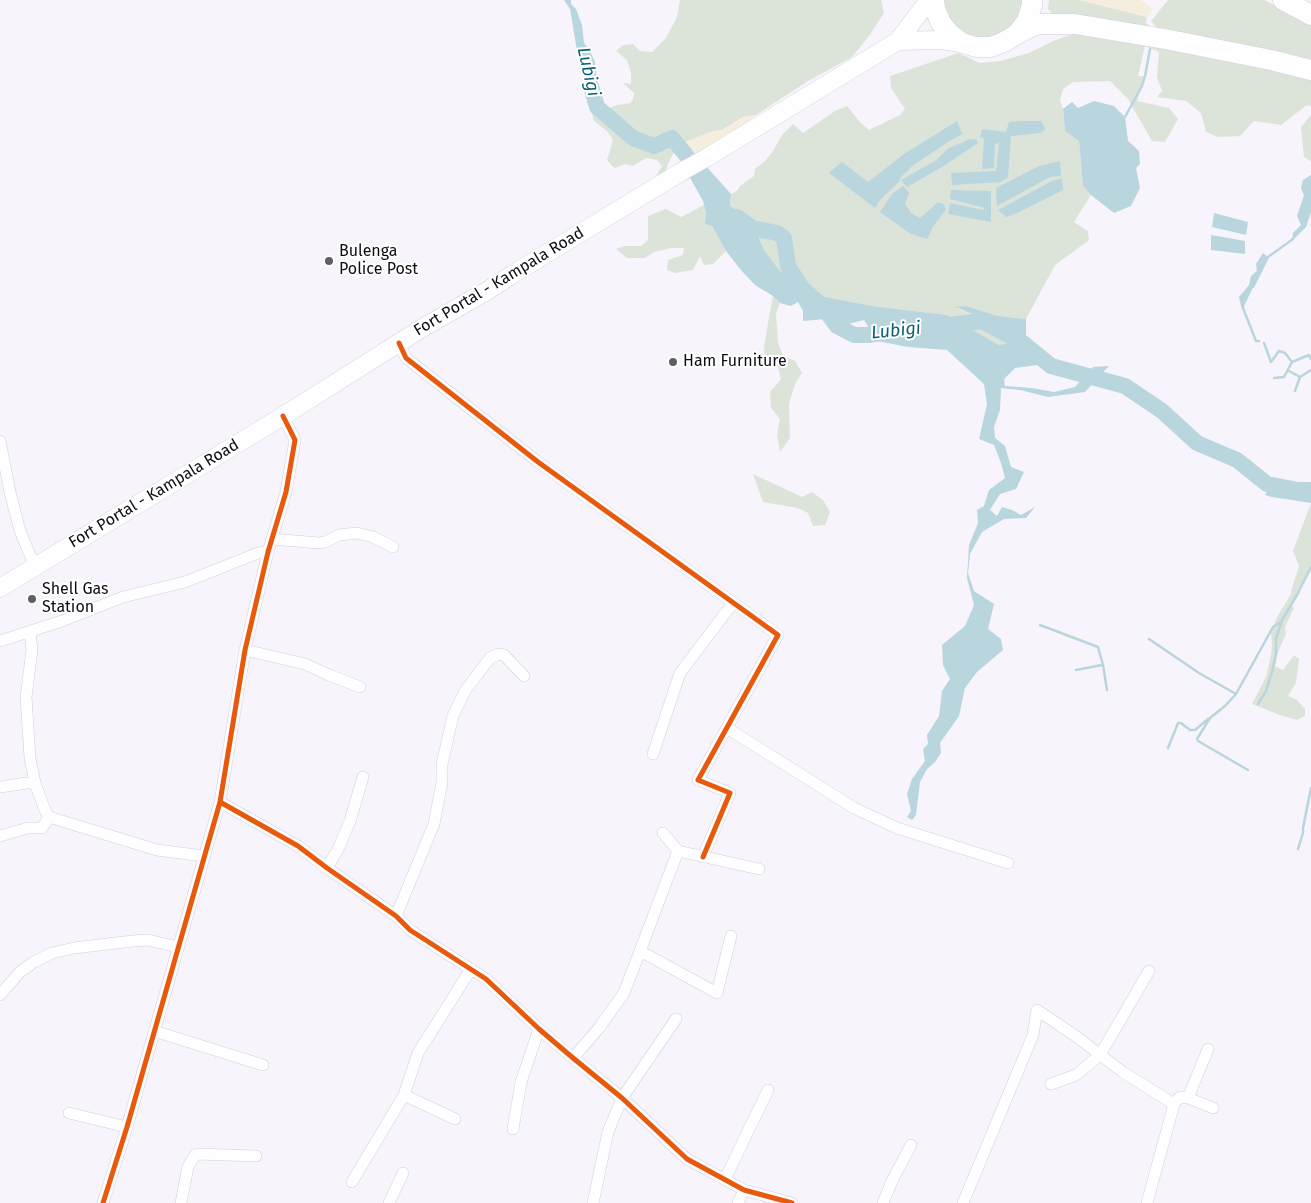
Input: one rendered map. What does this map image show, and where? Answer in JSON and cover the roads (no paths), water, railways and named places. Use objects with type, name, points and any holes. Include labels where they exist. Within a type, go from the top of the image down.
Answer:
[{"type":"highway","points":[[934,0],[935,9],[941,23],[950,34],[962,43],[976,47],[991,47],[1040,24],[1074,24],[1166,39],[1272,60],[1311,70]]},
{"type":"highway","points":[[1283,0],[1311,15]]},
{"type":"highway","points":[[1017,34],[1027,21],[1033,2]]},
{"type":"main road","points":[[898,41],[929,0]]},
{"type":"main road","points":[[898,41],[940,40],[962,43]]},
{"type":"main road","name":"Fort Portal - Kampala Road","points":[[0,588],[283,416],[399,343],[898,41]]},
{"type":"street","points":[[399,343],[406,358],[538,462],[778,635],[698,780],[730,794],[702,856]]},
{"type":"street","points":[[103,1203],[127,1127],[220,802],[245,650],[268,552],[286,492],[295,440],[283,416]]},
{"type":"street","points":[[0,442],[20,531],[35,566]]},
{"type":"street","points":[[272,539],[318,543],[325,542],[339,535],[357,533],[373,537],[393,547]]},
{"type":"street","points":[[0,641],[62,621],[123,597],[184,582],[258,553],[268,552]]},
{"type":"street","points":[[653,754],[680,673],[733,603]]},
{"type":"street","points":[[30,632],[32,650],[26,707],[30,758],[35,783],[49,817],[157,850],[204,856]]},
{"type":"street","points":[[245,650],[305,664],[360,687]]},
{"type":"street","points":[[396,916],[434,824],[442,782],[442,764],[453,716],[465,692],[490,658],[498,654],[504,655],[524,676]]},
{"type":"street","points":[[727,728],[854,808],[897,828],[1008,863]]},
{"type":"street","points":[[327,868],[339,847],[350,821],[363,777]]},
{"type":"street","points":[[0,787],[35,783]]},
{"type":"street","points":[[220,802],[298,846],[396,916],[410,930],[486,979],[539,1029],[622,1098],[687,1158],[744,1190],[792,1203]]},
{"type":"street","points":[[0,836],[28,828],[42,828],[49,817]]},
{"type":"street","points":[[663,832],[678,851],[759,869]]},
{"type":"street","points":[[573,1058],[599,1028],[624,993],[678,851]]},
{"type":"street","points":[[640,951],[717,993],[731,936]]},
{"type":"street","points":[[0,995],[20,972],[52,953],[133,940],[148,940],[178,947]]},
{"type":"street","points":[[352,1182],[404,1095],[418,1053],[471,969]]},
{"type":"street","points":[[1051,1084],[1076,1075],[1100,1055],[1148,971]]},
{"type":"street","points":[[963,1203],[1033,1035],[1036,1010],[1124,1073],[1174,1104]]},
{"type":"street","points":[[593,1203],[608,1132],[622,1098],[676,1019]]},
{"type":"street","points":[[513,1129],[521,1082],[539,1029]]},
{"type":"street","points":[[154,1031],[263,1065]]},
{"type":"street","points":[[1188,1098],[1208,1049]]},
{"type":"street","points":[[725,1179],[768,1090]]},
{"type":"street","points":[[404,1095],[455,1119]]},
{"type":"street","points":[[1147,1203],[1174,1104],[1180,1097],[1188,1098],[1213,1108]]},
{"type":"street","points":[[69,1113],[127,1127]]},
{"type":"street","points":[[883,1203],[911,1145]]},
{"type":"street","points":[[181,1203],[188,1167],[195,1155],[256,1156]]},
{"type":"street","points":[[389,1203],[403,1173]]},
{"type":"street","points":[[738,1203],[744,1190]]},
{"type":"water","points":[[564,0],[571,0],[571,4],[576,9],[582,25],[584,43],[595,62],[598,92],[601,101],[600,107],[591,108],[589,91],[580,68],[570,9]]},
{"type":"water","points":[[1094,101],[1114,106],[1125,117],[1128,141],[1139,151],[1140,164],[1136,168],[1140,188],[1131,206],[1114,213],[1091,195],[1083,186],[1079,141],[1065,131],[1063,109],[1072,102],[1078,108]]},
{"type":"water","points":[[957,121],[962,134],[912,166],[880,200],[875,208],[829,173],[842,162],[868,182],[904,154]]},
{"type":"water","points":[[1041,121],[1045,130],[1041,133],[1011,136],[1008,177],[1001,182],[952,185],[951,173],[996,171],[999,143],[995,144],[994,168],[982,169],[984,138],[980,137],[982,129],[1006,132],[1009,122]]},
{"type":"water","points":[[672,138],[683,143],[697,156],[731,194],[730,205],[754,227],[764,250],[780,271],[815,295],[872,306],[947,315],[999,345],[1015,342],[1014,334],[956,307],[966,306],[998,316],[1026,319],[1026,335],[1039,354],[1052,363],[1015,368],[1004,379],[1005,386],[1054,392],[1075,387],[1093,367],[1109,366],[1085,392],[1048,397],[1020,390],[1001,388],[1000,410],[994,427],[995,438],[1005,446],[1011,467],[1024,472],[1016,489],[1000,494],[990,510],[997,516],[1002,507],[1021,515],[1035,507],[1026,518],[1004,519],[982,532],[970,554],[968,573],[974,591],[994,604],[988,629],[1001,639],[1003,650],[977,672],[965,688],[959,716],[940,743],[941,753],[927,769],[920,782],[916,815],[912,820],[907,817],[911,811],[907,794],[912,779],[925,761],[923,749],[928,744],[927,735],[939,716],[942,691],[950,679],[943,665],[942,645],[965,626],[974,605],[967,578],[969,545],[978,523],[977,510],[984,506],[989,490],[1005,478],[994,445],[979,439],[987,404],[984,384],[947,350],[908,347],[877,341],[864,320],[848,324],[826,319],[803,321],[803,311],[798,302],[791,306],[780,303],[773,296],[755,285],[726,251],[712,226],[705,224],[706,213],[703,201],[683,165]]},
{"type":"water","points":[[970,139],[976,139],[978,143],[942,167],[907,187],[901,180],[937,160],[947,149]]},
{"type":"water","points":[[1060,161],[1061,176],[1050,177],[997,206],[996,188],[1039,166]]},
{"type":"water","points":[[1311,175],[1311,212],[1306,227],[1292,241],[1293,233],[1301,225],[1297,216],[1304,195],[1301,188],[1303,180]]},
{"type":"water","points":[[1062,178],[1063,190],[1017,213],[1006,217],[998,210],[1052,181]]},
{"type":"water","points":[[903,186],[909,193],[905,204],[911,213],[920,218],[938,202],[944,204],[946,210],[934,225],[927,239],[909,233],[880,212],[892,194]]},
{"type":"water","points":[[951,190],[991,191],[991,222],[948,214],[950,203],[983,210],[985,208],[950,199]]},
{"type":"water","points":[[1214,213],[1248,222],[1246,235],[1212,227]]},
{"type":"water","points":[[1211,235],[1245,241],[1245,254],[1211,250]]},
{"type":"water","points":[[1263,253],[1268,257],[1242,310],[1239,297],[1249,285],[1251,276],[1257,271],[1256,264]]},
{"type":"water","points":[[1272,481],[1311,489],[1311,503],[1265,495]]},
{"type":"waterway","points":[[1125,117],[1142,86],[1150,49]]},
{"type":"waterway","name":"Lubigi","points":[[591,86],[597,107],[633,138],[654,146],[672,138],[686,155]]},
{"type":"waterway","name":"Lubigi","points":[[737,217],[752,228],[777,233],[784,238],[788,266],[802,288],[822,306],[837,326],[854,335],[894,331]]},
{"type":"waterway","points":[[1253,287],[1268,257],[1293,239]]},
{"type":"waterway","points":[[1243,305],[1256,341],[1259,341]]},
{"type":"waterway","name":"Lubigi","points":[[940,326],[982,321],[1023,343],[1051,366],[1125,386],[1162,411],[1197,443],[1237,460],[1267,484],[1298,490],[1311,490]]},
{"type":"waterway","points":[[1264,343],[1271,362],[1279,351],[1285,353],[1292,362],[1309,355],[1311,359]]},
{"type":"waterway","points":[[1274,378],[1284,377],[1292,362]]},
{"type":"waterway","points":[[1300,377],[1311,370]]},
{"type":"waterway","points":[[1289,371],[1300,377],[1295,391]]},
{"type":"waterway","points":[[1258,704],[1266,691],[1272,672],[1276,654],[1276,639],[1282,620],[1311,567]]},
{"type":"waterway","points":[[1248,770],[1197,739],[1210,718],[1236,694],[1273,627],[1281,622]]},
{"type":"waterway","points":[[1040,625],[1098,647],[1107,690]]},
{"type":"waterway","points":[[1149,639],[1199,673],[1236,694]]},
{"type":"waterway","points":[[1076,670],[1102,665]]},
{"type":"waterway","points":[[1168,748],[1178,723],[1181,723],[1190,730],[1195,730],[1208,719]]},
{"type":"waterway","points":[[1298,849],[1303,833],[1311,788]]},
{"type":"place","name":"Bulenga Police Post","points":[[329,261]]},
{"type":"place","name":"Ham Furniture","points":[[673,362]]},
{"type":"place","name":"Shell Gas Station","points":[[32,599]]}]
